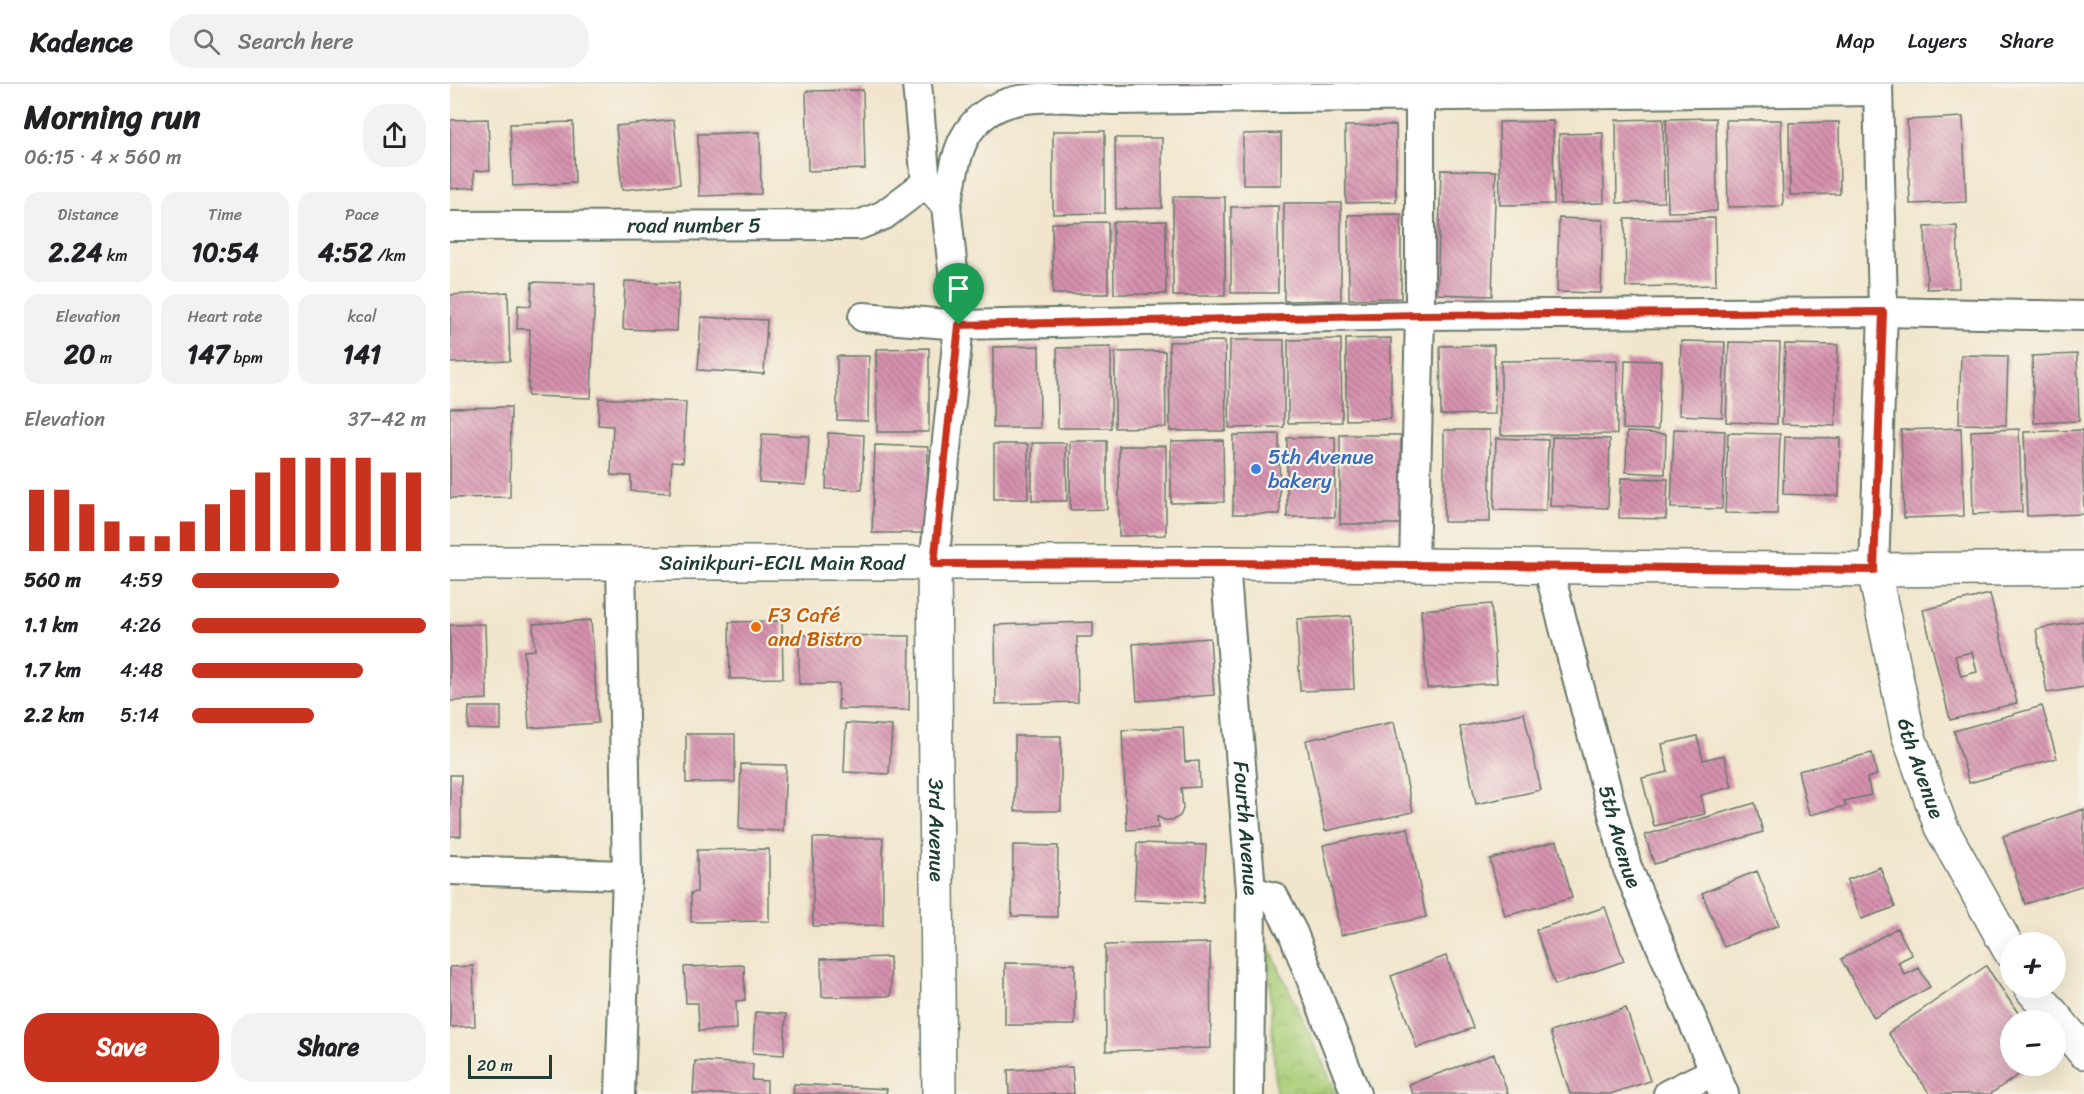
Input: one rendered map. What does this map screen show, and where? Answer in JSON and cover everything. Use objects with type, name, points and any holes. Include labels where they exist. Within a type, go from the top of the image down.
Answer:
[{"type":"main road","name":"Sainikpuri-ECIL Main Road","points":[[450,562],[1225,563],[1874,570],[2084,568]]},
{"type":"main road","name":"3rd Avenue","points":[[934,564],[939,1094]]},
{"type":"main road","name":"6th Avenue","points":[[1874,570],[1908,734],[1941,827],[2000,933]]},
{"type":"main road","points":[[2039,998],[2084,1052]]},
{"type":"street","points":[[917,84],[926,183],[946,206]]},
{"type":"street","points":[[934,564],[959,325],[946,206],[964,139],[984,112],[1019,98],[1420,90],[1878,88],[1883,312],[1874,570]]},
{"type":"street","points":[[1414,565],[1420,315],[1420,90]]},
{"type":"street","name":"road number 5","points":[[450,226],[859,225],[884,215],[926,183]]},
{"type":"street","points":[[863,316],[959,325],[1420,315],[1883,312],[2084,316]]},
{"type":"street","points":[[620,1094],[627,875],[621,563]]},
{"type":"street","name":"Fourth Avenue","points":[[1225,563],[1251,891],[1250,1094]]},
{"type":"street","name":"5th Avenue","points":[[1548,567],[1626,867],[1719,1083]]},
{"type":"street","points":[[450,870],[627,875]]},
{"type":"street","points":[[1251,891],[1274,897],[1293,933],[1356,1094]]},
{"type":"street","points":[[1668,1094],[1719,1083]]},
{"type":"green space","points":[[1267,942],[1337,1094],[1276,1094]]},
{"type":"building","points":[[1174,84],[1220,84],[1220,87],[1174,88]]},
{"type":"building","points":[[863,90],[865,169],[808,171],[806,91]]},
{"type":"building","points":[[1963,117],[1966,202],[1910,204],[1907,120]]},
{"type":"building","points":[[1716,118],[1717,211],[1668,212],[1666,119]]},
{"type":"building","points":[[488,119],[490,170],[474,171],[475,187],[450,189],[450,120]]},
{"type":"building","points":[[1663,119],[1664,202],[1617,203],[1616,120]]},
{"type":"building","points":[[674,120],[680,184],[622,190],[616,126]]},
{"type":"building","points":[[1726,120],[1781,120],[1783,206],[1728,207]]},
{"type":"building","points":[[1553,121],[1554,204],[1500,205],[1499,122]]},
{"type":"building","points":[[573,122],[575,183],[513,186],[510,124]]},
{"type":"building","points":[[1839,122],[1840,194],[1790,195],[1789,123]]},
{"type":"building","points":[[1396,125],[1396,202],[1346,203],[1345,126]]},
{"type":"building","points":[[1053,131],[1105,131],[1105,213],[1053,214]]},
{"type":"building","points":[[760,132],[761,194],[699,196],[698,134]]},
{"type":"building","points":[[1281,133],[1281,185],[1243,185],[1243,134]]},
{"type":"building","points":[[1603,133],[1604,203],[1560,204],[1559,134]]},
{"type":"building","points":[[1115,138],[1162,138],[1162,208],[1116,209]]},
{"type":"building","points":[[1441,170],[1496,171],[1492,296],[1437,294]]},
{"type":"building","points":[[1173,197],[1225,197],[1225,296],[1173,296]]},
{"type":"building","points":[[1284,203],[1341,203],[1341,300],[1284,301]]},
{"type":"building","points":[[1278,206],[1278,293],[1231,293],[1231,207]]},
{"type":"building","points":[[1401,214],[1401,298],[1349,299],[1348,215]]},
{"type":"building","points":[[1559,218],[1603,220],[1601,293],[1557,292]]},
{"type":"building","points":[[1715,218],[1716,285],[1626,287],[1625,219]]},
{"type":"building","points":[[1166,221],[1166,294],[1114,294],[1113,222]]},
{"type":"building","points":[[1108,222],[1108,294],[1053,294],[1052,223]]},
{"type":"building","points":[[1957,226],[1959,288],[1927,289],[1925,227]]},
{"type":"building","points":[[625,281],[679,283],[677,331],[623,329]]},
{"type":"building","points":[[532,282],[595,284],[591,398],[528,396],[530,329],[517,329],[518,305],[531,306]]},
{"type":"building","points":[[508,292],[510,361],[450,363],[450,295]]},
{"type":"building","points":[[701,317],[767,320],[764,374],[698,370]]},
{"type":"building","points":[[1391,338],[1391,419],[1346,420],[1346,339]]},
{"type":"building","points":[[1341,339],[1342,422],[1288,423],[1288,340]]},
{"type":"building","points":[[1230,340],[1284,340],[1284,427],[1229,428]]},
{"type":"building","points":[[1225,341],[1226,431],[1170,431],[1169,342]]},
{"type":"building","points":[[1681,341],[1725,342],[1722,417],[1679,415]]},
{"type":"building","points":[[1729,342],[1780,343],[1777,424],[1726,422]]},
{"type":"building","points":[[1785,344],[1838,345],[1835,426],[1782,424]]},
{"type":"building","points":[[1494,345],[1495,414],[1441,415],[1440,346]]},
{"type":"building","points":[[1039,346],[1040,428],[993,428],[993,347]]},
{"type":"building","points":[[1111,347],[1111,428],[1058,428],[1057,348]]},
{"type":"building","points":[[929,348],[929,432],[877,432],[876,349]]},
{"type":"building","points":[[1165,351],[1166,427],[1115,428],[1115,352]]},
{"type":"building","points":[[2077,354],[2079,421],[2034,423],[2032,356]]},
{"type":"building","points":[[1961,355],[2008,356],[2006,425],[1959,424]]},
{"type":"building","points":[[837,356],[869,356],[868,421],[837,420]]},
{"type":"building","points":[[1617,360],[1617,434],[1501,435],[1501,361]]},
{"type":"building","points":[[1625,360],[1661,361],[1658,430],[1623,429]]},
{"type":"building","points":[[599,398],[686,402],[683,462],[672,461],[670,493],[631,491],[631,476],[611,475],[613,426],[598,425]]},
{"type":"building","points":[[511,407],[510,497],[450,498],[450,408]]},
{"type":"building","points":[[1961,428],[1964,516],[1904,518],[1901,430]]},
{"type":"building","points":[[1674,429],[1725,431],[1722,509],[1671,508]]},
{"type":"building","points":[[2019,429],[2022,512],[1973,514],[1971,431]]},
{"type":"building","points":[[1444,430],[1490,430],[1490,522],[1444,522]]},
{"type":"building","points":[[2082,430],[2084,514],[2027,516],[2024,432]]},
{"type":"building","points":[[1627,432],[1666,434],[1665,474],[1626,472]]},
{"type":"building","points":[[828,433],[864,435],[862,490],[826,489]]},
{"type":"building","points":[[1728,433],[1780,434],[1777,514],[1725,513]]},
{"type":"building","points":[[762,434],[809,436],[806,485],[759,482]]},
{"type":"building","name":"5th Avenue bakery","points":[[1279,434],[1280,514],[1233,514],[1233,435]]},
{"type":"building","points":[[1340,435],[1401,435],[1401,524],[1340,524]]},
{"type":"building","points":[[1335,437],[1335,517],[1287,517],[1287,438]]},
{"type":"building","points":[[1552,437],[1610,439],[1608,508],[1550,506]]},
{"type":"building","points":[[1785,437],[1840,438],[1839,496],[1783,494]]},
{"type":"building","points":[[1496,438],[1548,440],[1546,511],[1494,510]]},
{"type":"building","points":[[1223,440],[1224,502],[1171,503],[1171,441]]},
{"type":"building","points":[[1070,441],[1107,441],[1107,509],[1070,510]]},
{"type":"building","points":[[1032,443],[1066,443],[1067,501],[1032,501]]},
{"type":"building","points":[[994,444],[1028,444],[1028,499],[994,499]]},
{"type":"building","points":[[875,445],[928,447],[926,533],[872,533]]},
{"type":"building","points":[[1119,446],[1166,446],[1166,535],[1119,536]]},
{"type":"building","points":[[1621,478],[1668,479],[1666,519],[1619,518]]},
{"type":"building","points":[[1990,594],[2017,703],[1950,720],[1923,610]],"holes":[[[1972,652],[1977,672],[1961,676],[1955,656]]]},
{"type":"building","points":[[1491,604],[1497,683],[1427,688],[1421,610]]},
{"type":"building","points":[[1351,616],[1354,689],[1300,691],[1297,619]]},
{"type":"building","points":[[591,620],[598,723],[529,728],[524,651],[535,650],[533,624]]},
{"type":"building","points":[[782,621],[783,678],[730,679],[729,622]]},
{"type":"building","points":[[2084,621],[2084,687],[2047,693],[2036,629]]},
{"type":"building","points":[[1093,622],[1093,637],[1077,637],[1078,702],[996,704],[995,625]]},
{"type":"building","points":[[485,624],[487,699],[450,701],[450,625]]},
{"type":"building","points":[[799,635],[910,636],[909,710],[838,709],[839,684],[799,684]]},
{"type":"building","points":[[1210,638],[1214,695],[1137,701],[1133,644]]},
{"type":"building","points":[[2042,706],[2057,758],[1969,783],[1954,731]]},
{"type":"building","points":[[469,707],[501,707],[501,730],[468,729]]},
{"type":"building","points":[[1524,713],[1541,790],[1476,804],[1460,727]]},
{"type":"building","points":[[1394,722],[1413,812],[1325,831],[1306,740]]},
{"type":"building","points":[[846,723],[892,726],[889,774],[844,772]]},
{"type":"building","points":[[1183,727],[1185,762],[1199,761],[1200,787],[1181,788],[1183,809],[1180,816],[1173,820],[1164,820],[1157,816],[1158,828],[1127,830],[1122,730]]},
{"type":"building","points":[[686,734],[735,734],[735,782],[686,783]]},
{"type":"building","points":[[1015,736],[1061,736],[1061,811],[1015,811]]},
{"type":"building","points":[[1697,736],[1703,760],[1724,755],[1732,787],[1701,795],[1705,814],[1654,826],[1642,778],[1668,772],[1662,744]]},
{"type":"building","points":[[1872,753],[1877,775],[1867,778],[1871,795],[1844,801],[1846,806],[1809,815],[1798,771]]},
{"type":"building","points":[[741,764],[786,765],[783,831],[739,829]]},
{"type":"building","points":[[450,775],[461,775],[461,836],[450,836]]},
{"type":"building","points":[[1755,803],[1763,832],[1654,864],[1645,835]]},
{"type":"building","points":[[2084,809],[2084,885],[2025,904],[2003,836]]},
{"type":"building","points":[[1408,828],[1426,917],[1341,935],[1323,845]]},
{"type":"building","points":[[813,838],[883,838],[883,925],[813,926]]},
{"type":"building","points":[[1557,841],[1572,898],[1505,916],[1490,859]]},
{"type":"building","points":[[1137,843],[1206,845],[1203,903],[1134,900]]},
{"type":"building","points":[[1013,845],[1058,846],[1057,917],[1012,916]]},
{"type":"building","points":[[769,849],[769,921],[691,922],[691,893],[697,892],[697,850]]},
{"type":"building","points":[[1880,867],[1895,907],[1861,919],[1847,880]]},
{"type":"building","points":[[1757,871],[1779,925],[1724,947],[1702,893]]},
{"type":"building","points":[[1605,907],[1624,961],[1555,985],[1536,930]]},
{"type":"building","points":[[1897,928],[1912,955],[1898,962],[1905,975],[1919,968],[1930,987],[1874,1018],[1841,959]]},
{"type":"building","points":[[1210,943],[1211,1048],[1106,1051],[1105,945]]},
{"type":"building","points":[[1446,956],[1473,1028],[1417,1048],[1391,976]]},
{"type":"building","points":[[890,957],[891,996],[822,997],[821,959]]},
{"type":"building","points":[[1005,963],[1075,964],[1075,1025],[1005,1025]]},
{"type":"building","points":[[744,965],[745,1000],[736,1001],[737,1029],[699,1031],[698,1003],[686,1003],[684,967]]},
{"type":"building","points":[[473,966],[475,1026],[450,1027],[450,967]]},
{"type":"building","points":[[1986,966],[2000,986],[2000,998],[2008,998],[2016,1010],[2000,1010],[2000,1076],[2017,1076],[1990,1094],[1930,1094],[1888,1033]]},
{"type":"building","points":[[1626,1008],[1650,1081],[1610,1094],[1570,1094],[1550,1032]]},
{"type":"building","points":[[755,1012],[786,1014],[784,1055],[753,1053]]},
{"type":"building","points":[[1494,1054],[1508,1094],[1413,1094],[1409,1084]]},
{"type":"building","points":[[695,1061],[753,1064],[752,1080],[767,1081],[767,1094],[693,1094]]},
{"type":"building","points":[[1072,1067],[1074,1094],[1009,1094],[1008,1070]]},
{"type":"building","points":[[794,1084],[887,1089],[886,1094],[793,1094]]},
{"type":"place","name":"5th Avenue bakery","points":[[1256,469]]},
{"type":"place","name":"F3 Café and Bistro","points":[[756,627]]},
{"type":"route","points":[[1883,312],[1874,570],[1225,563],[934,564],[959,325],[1420,315],[1883,312]]}]
